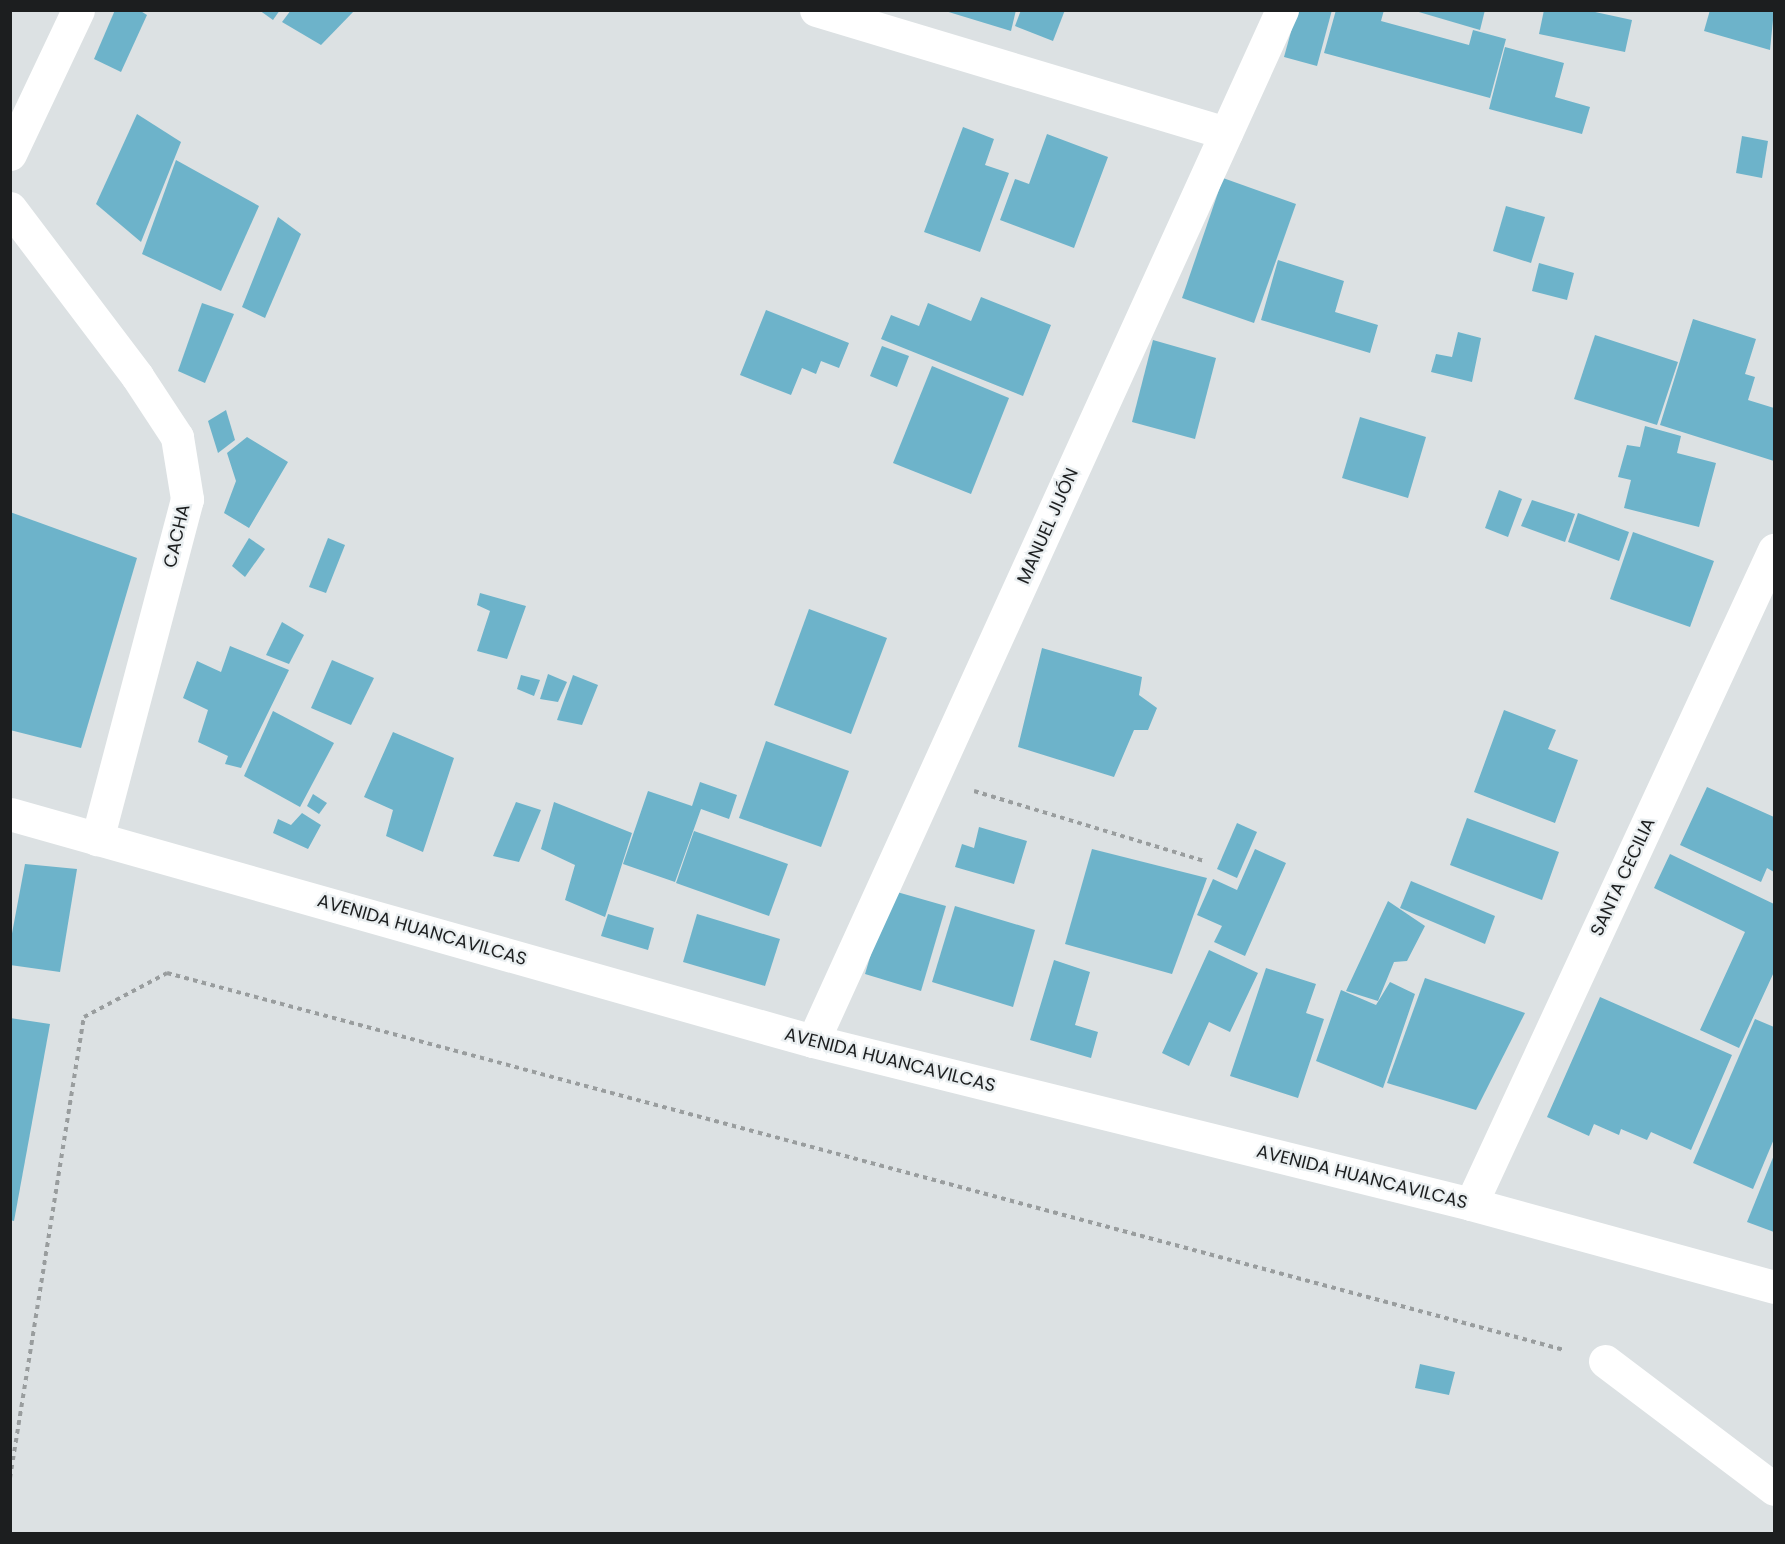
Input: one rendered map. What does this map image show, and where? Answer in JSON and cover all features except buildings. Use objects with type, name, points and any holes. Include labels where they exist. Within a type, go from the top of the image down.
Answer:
[{"type":"street","points":[[10,154],[78,10]]},
{"type":"street","points":[[816,10],[1227,133]]},
{"type":"street","name":"MANUEL JIJÓN","points":[[813,1041],[1282,10]]},
{"type":"street","name":"CACHA","points":[[10,208],[137,376],[177,437],[187,499],[98,838]]},
{"type":"street","name":"SANTA CECILIA","points":[[1472,1204],[1774,550]]},
{"type":"street","name":"AVENIDA HUANCAVILCAS","points":[[10,814],[813,1041],[1472,1204],[1774,1287]]},
{"type":"street","points":[[1605,1361],[1774,1489]]},
{"type":"path","points":[[933,778],[1205,861]]},
{"type":"path","points":[[10,1478],[84,1017],[167,973],[1605,1361]]}]
